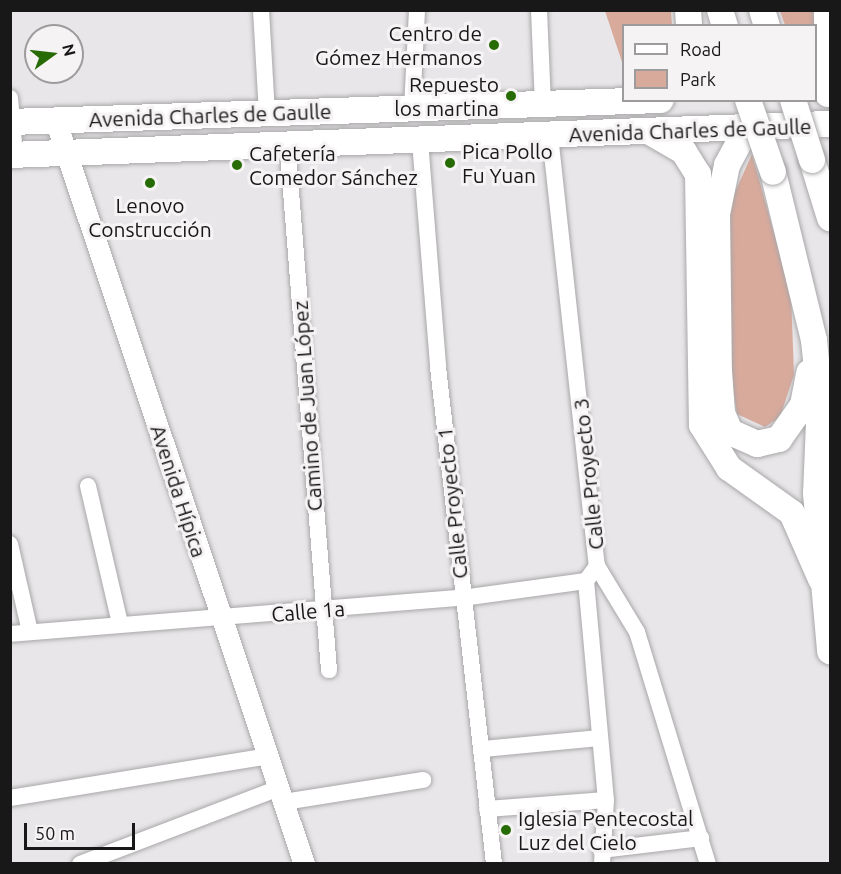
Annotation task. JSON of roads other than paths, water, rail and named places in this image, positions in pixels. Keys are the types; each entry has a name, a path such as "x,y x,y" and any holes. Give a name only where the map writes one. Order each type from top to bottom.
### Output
{"main road":[{"path":"825,94 827,10"},
{"path":"600,102 622,84"},
{"name":"Avenida Charles de Gaulle","path":"11,114 55,119 543,106 622,101"},
{"path":"749,102 773,172 814,340 820,399 816,493 821,579 831,651"},
{"path":"794,102 831,218"},
{"name":"Avenida Charles de Gaulle","path":"13,155 287,141 420,141 831,124"},
{"path":"747,128 727,165 717,214 719,371 722,412 730,432 758,444 779,439 791,426 803,405 814,340"},
{"path":"650,132 684,152 698,174 702,425 729,468 792,513 821,579"}],"street":[{"path":"261,10 267,113"},
{"path":"412,109 417,10"},
{"path":"539,10 543,106"},
{"path":"11,114 13,155"},
{"name":"Avenida Hípica","path":"55,119 304,864"},
{"name":"Calle Proyecto 3","path":"550,135 597,566 637,632 708,864"},
{"name":"Camino de Juan López","path":"287,141 328,670"},
{"name":"Calle Proyecto 1","path":"420,141 462,598 483,749 494,864"},
{"path":"88,486 120,624"},
{"path":"10,544 30,633"},
{"path":"597,566 586,581 606,800 602,857 701,838"},
{"name":"Calle 1a","path":"10,634 462,598 586,581"},
{"path":"483,749 599,738"},
{"path":"10,798 268,756"},
{"path":"80,864 99,860 281,795 423,780"},
{"path":"487,809 606,800"}],"place":[{"name":"Centro de Gómez Hermanos","path":"494,45"},
{"name":"Repuesto los martina","path":"511,96"},
{"name":"Pica Pollo Fu Yuan","path":"450,163"},
{"name":"Cafetería Comedor Sánchez","path":"237,165"},
{"name":"Lenovo Construcción","path":"150,183"},
{"name":"Iglesia Pentecostal Luz del Cielo","path":"506,830"}]}
